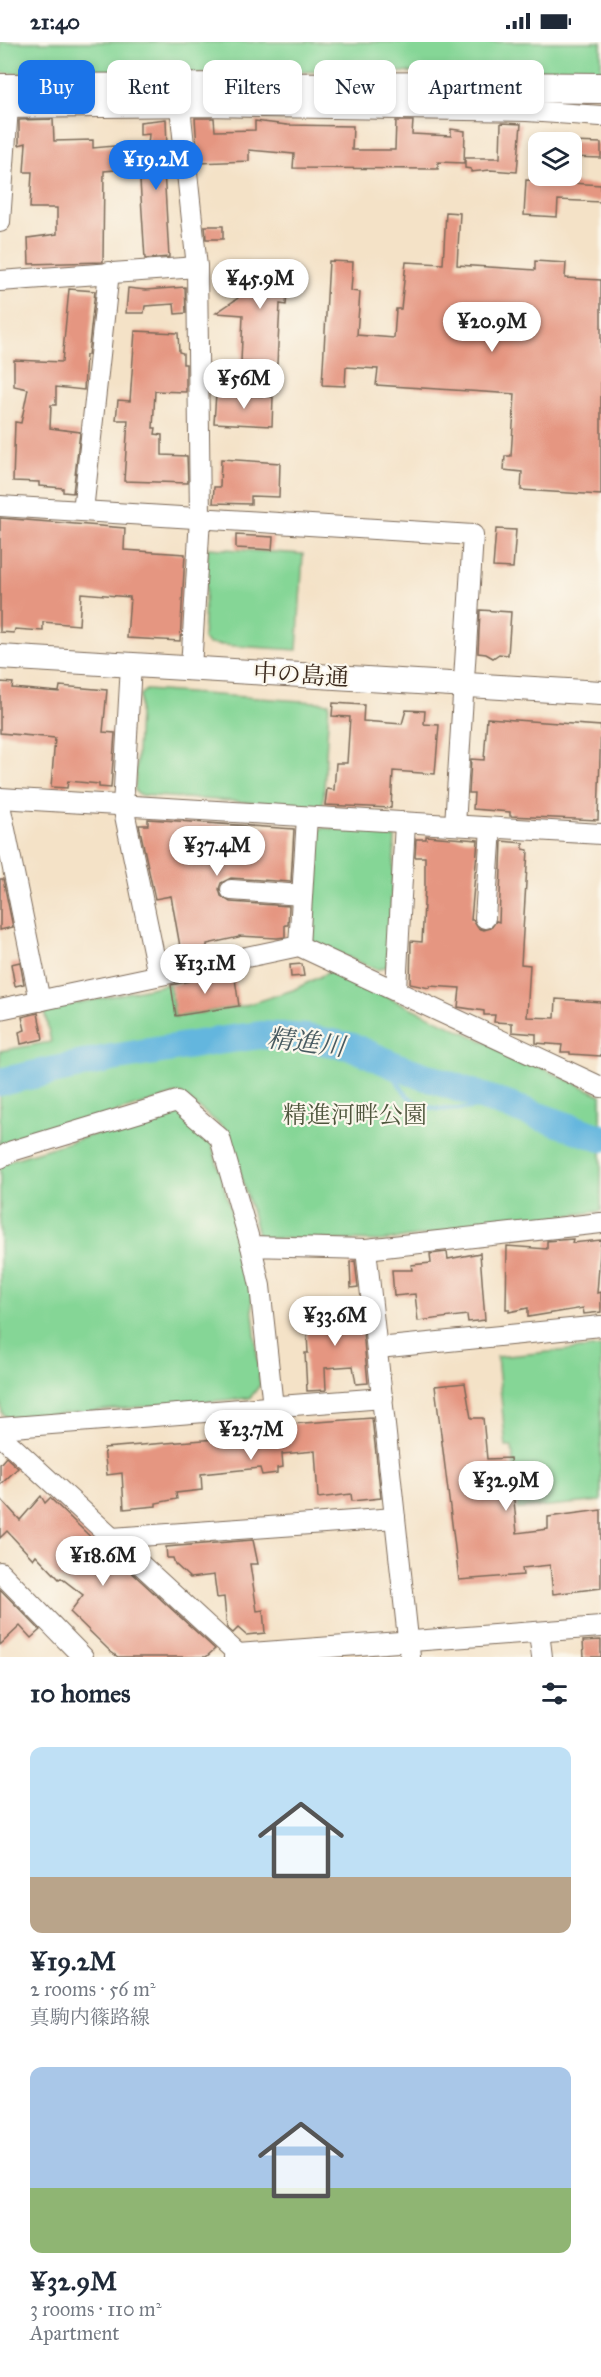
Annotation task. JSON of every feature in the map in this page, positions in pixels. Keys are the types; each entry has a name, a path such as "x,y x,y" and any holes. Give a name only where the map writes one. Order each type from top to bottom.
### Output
{"main road":[{"path":"3,101 477,87 601,88"}],"street":[{"path":"0,222 3,101 107,105"},
{"path":"191,107 527,111 601,116"},
{"path":"181,114 197,267 200,518 191,668"},
{"path":"0,280 197,267"},
{"path":"83,511 109,272"},
{"path":"0,506 473,535 455,825"},
{"name":"中の島通","path":"0,657 601,693"},
{"path":"131,665 123,806 158,975"},
{"path":"0,798 601,834"},
{"path":"0,805 40,1001"},
{"path":"299,946 307,817"},
{"path":"396,989 405,823"},
{"path":"485,918 491,828"},
{"path":"231,890 302,895"},
{"path":"0,1009 299,946 396,989 601,1087"},
{"path":"0,1158 12,1151 177,1101 220,1138 260,1286 273,1407"},
{"path":"251,1246 366,1249 601,1222"},
{"path":"366,1249 409,1650"},
{"path":"378,1348 601,1326"},
{"path":"0,1428 383,1398"},
{"path":"0,1436 236,1656 409,1650 539,1632 601,1627"},
{"path":"112,1538 395,1518"},
{"path":"0,1572 83,1657"},
{"path":"539,1632 542,1657"}],"green space":[{"path":"0,42 601,42 601,76 544,75 544,60 408,60 408,72 396,72 396,60 314,60 314,72 302,72 302,60 203,60 203,74 191,75 191,60 107,60 107,75 95,75 95,60 18,60 18,73 0,73"},
{"path":"208,548 303,554 297,650 208,644 203,639"},
{"path":"146,690 329,703 323,807 139,795 135,791 140,695"},
{"path":"322,828 389,832 395,838 387,966 377,970 313,942 310,936 316,832"},
{"name":"精進河畔公園","path":"331,971 601,1095 601,1211 381,1241 259,1238 229,1132 180,1093 0,1148 0,1051 51,1042 44,1010 169,984 175,1017 243,1006 293,990"},
{"path":"178,1109 211,1142 249,1273 260,1385 250,1398 8,1418 2,1413 0,1399 0,1166 14,1159"},
{"path":"601,1347 601,1501 518,1509 512,1447 506,1447 497,1357"}],"building":[{"path":"195,118 214,118 215,131 255,130 255,121 287,125 353,126 352,150 395,150 396,121 413,121 412,134 451,136 451,129 465,131 464,163 438,162 438,169 293,168 294,154 249,150 249,161 198,163"},
{"path":"53,119 54,141 93,140 93,148 114,146 115,170 104,171 103,262 29,264 28,238 57,234 57,208 30,208 32,172 24,172 26,143 19,145 19,120"},
{"path":"166,119 167,148 172,148 172,170 164,170 169,257 145,259 140,181 151,180 150,145 148,145 149,134 140,135 140,122"},
{"path":"501,123 521,124 517,172 490,170 471,172 471,169 465,168 465,158 500,158"},
{"path":"582,142 601,143 601,158 582,157"},
{"path":"526,180 528,180 528,186 601,185 601,202 558,200 557,217 524,215"},
{"path":"446,212 460,213 457,265 535,270 535,261 566,263 565,278 601,280 601,495 521,490 522,472 504,470 505,456 511,456 515,394 376,385 378,369 346,367 345,386 322,385 329,261 353,262 351,291 360,292 357,335 394,338 396,309 401,309 406,262 443,264"},
{"path":"205,226 223,226 223,239 206,239"},
{"path":"240,263 289,265 286,305 280,304 277,364 241,362 243,315 216,313 238,298"},
{"path":"185,287 186,313 175,314 174,304 145,306 144,313 126,313 128,288 146,290"},
{"path":"69,289 95,291 88,355 86,355 84,390 56,387 56,405 51,405 50,428 80,432 73,493 63,492 63,488 39,486 39,482 13,481 15,422 21,423 28,389 14,386 14,360 62,362"},
{"path":"135,331 178,333 179,352 183,353 183,364 186,364 186,392 155,391 153,428 156,428 155,434 162,435 162,455 187,456 188,483 124,481 128,420 116,420 118,400 130,401"},
{"path":"216,393 273,397 272,426 214,423"},
{"path":"221,459 280,463 279,497 251,496 251,504 213,503 214,487 220,487"},
{"path":"0,518 125,528 124,550 185,554 180,641 127,638 130,597 81,593 79,625 43,622 43,631 15,629 14,633 0,632"},
{"path":"496,529 516,530 513,568 493,567"},
{"path":"236,535 273,537 272,550 236,548"},
{"path":"480,610 511,612 508,655 499,654 493,658 478,653"},
{"path":"0,682 13,683 12,688 59,692 60,686 107,690 103,732 115,733 111,788 99,787 99,784 68,781 67,788 51,787 55,738 0,733"},
{"path":"333,703 364,705 363,721 402,724 406,710 425,711 424,724 439,725 435,774 393,771 391,808 325,805 327,789 334,790 336,763 347,763 350,717 332,716"},
{"path":"487,718 601,726 598,820 510,816 510,812 473,809 474,793 469,793 471,759 484,760"},
{"path":"148,819 294,829 291,882 231,878 221,883 219,889 221,896 230,902 289,906 285,937 239,936 207,944 207,947 181,952 171,896 155,899 139,825 148,825"},
{"path":"426,836 478,840 471,920 478,928 484,930 491,928 496,921 499,922 502,841 523,843 523,849 528,850 521,964 530,965 527,1017 555,1018 556,999 601,1002 601,1056 561,1052 562,1045 536,1043 536,1034 512,1032 512,1023 494,1022 495,1015 484,1015 484,1011 458,1007 460,988 430,986 429,988 410,984 411,941 422,942 425,885 425,857 415,857 416,839 426,839"},
{"path":"0,879 3,879 13,927 0,930"},
{"path":"20,962 24,984 15,986 11,964"},
{"path":"302,964 304,976 291,977 290,965"},
{"path":"234,972 239,1006 176,1016 171,985"},
{"path":"38,1013 43,1039 21,1044 19,1032 25,1030 22,1017"},
{"path":"573,1239 572,1243 601,1240 597,1293 601,1292 601,1312 584,1314 583,1308 528,1317 528,1308 509,1312 509,1309 506,1309 507,1246 547,1249 547,1241"},
{"path":"447,1252 448,1259 480,1253 485,1320 468,1322 467,1315 418,1321 415,1294 394,1296 392,1270 412,1270 411,1265 431,1263 430,1254"},
{"path":"355,1261 358,1287 351,1288 350,1262"},
{"path":"361,1311 368,1383 356,1384 353,1366 325,1368 326,1390 307,1391 306,1315"},
{"path":"465,1383 471,1418 483,1418 487,1459 510,1458 517,1533 548,1529 548,1517 601,1510 601,1588 553,1594 550,1565 522,1568 523,1575 459,1580 435,1386"},
{"path":"372,1418 381,1498 352,1501 351,1494 318,1498 315,1451 282,1454 283,1467 277,1468 277,1473 262,1475 260,1468 201,1474 202,1490 176,1493 177,1499 156,1503 156,1506 124,1509 122,1473 107,1475 104,1448 279,1434 277,1425"},
{"path":"6,1457 18,1468 0,1485 0,1464"},
{"path":"41,1496 45,1503 50,1498 103,1549 104,1547 215,1649 206,1657 118,1657 111,1652 70,1612 83,1595 61,1578 59,1579 36,1555 33,1559 7,1531 0,1538 0,1498 20,1520"},
{"path":"253,1540 258,1564 250,1564 257,1611 263,1610 265,1633 246,1635 238,1628 233,1633 227,1628 224,1597 217,1598 214,1575 190,1578 175,1564 173,1558 167,1558 166,1547"},
{"path":"0,1589 40,1630 31,1638 20,1626 0,1645"},
{"path":"601,1640 601,1657 584,1657 583,1641"}],"waterway":[{"name":"精進川","path":"0,1082 112,1058 217,1041 261,1035 307,1038 353,1047 398,1067 601,1138"},
{"path":"384,1061 407,1095 420,1105 455,1109 502,1104"}]}
